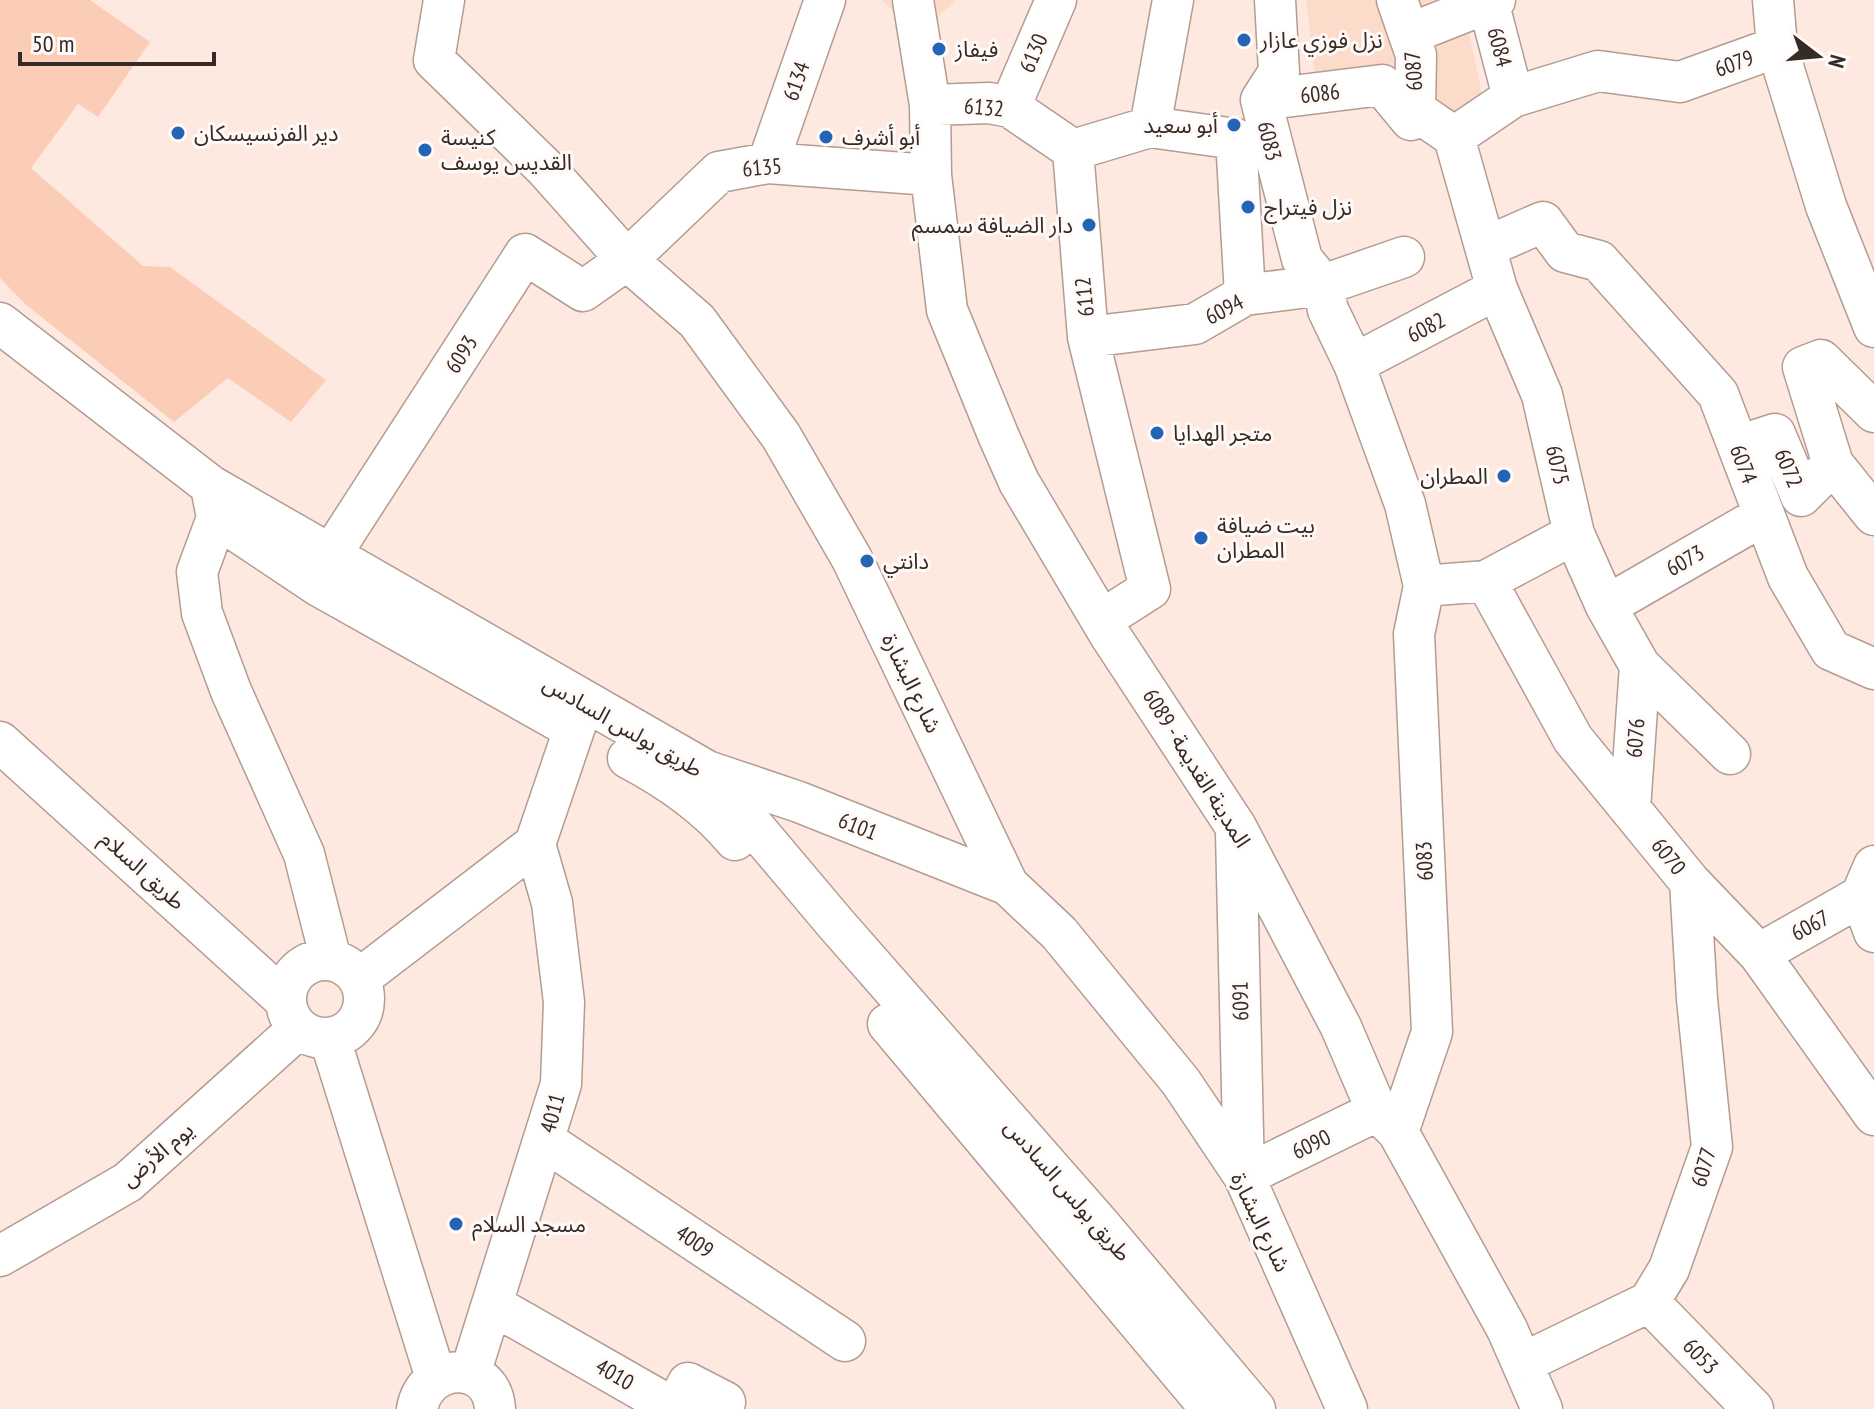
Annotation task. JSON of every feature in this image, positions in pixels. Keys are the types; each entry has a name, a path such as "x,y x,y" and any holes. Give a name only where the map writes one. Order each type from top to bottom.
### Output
{"street":[{"name":"شارع البشارة","path":"444,0 434,60 545,168 627,260 697,321 781,436 852,559 1008,885 1059,933 1181,1082 1244,1176 1347,1409"},
{"name":"6134","path":"768,163 825,0"},
{"name":"6130","path":"1010,107 1056,0"},
{"path":"1150,127 1174,0"},
{"name":"6086","path":"1261,100 1279,72 1275,0"},
{"path":"1773,0 1777,47"},
{"name":"6087","path":"1415,110 1416,55 1403,17 1492,2"},
{"name":"6084","path":"1492,2 1513,97"},
{"name":"المدينة القديمة - 6089","path":"905,3 930,105 931,175 947,310 1019,482 1236,827 1387,1122 1523,1363 1542,1409"},
{"name":"6079","path":"1454,137 1513,97 1598,71 1680,82 1777,47 1826,206 1861,287 1874,327"},
{"name":"6086","path":"1261,100 1382,85 1411,120 1415,110 1454,137"},
{"name":"6083","path":"1261,100 1302,259 1323,285 1328,310 1354,364 1405,504 1424,586 1414,634 1432,1032 1387,1122"},
{"name":"6132","path":"930,105 989,103 1010,107 1073,150"},
{"path":"1073,150 1150,127 1236,139 1245,295"},
{"name":"6075","path":"1454,137 1497,289 1542,395 1574,534 1606,606 1640,666 1730,754"},
{"name":"6112","path":"1073,150 1088,337 1150,589 1103,619"},
{"name":"6135","path":"627,260 719,172 768,163 931,175"},
{"name":"6074","path":"1486,247 1543,222 1565,252 1599,261 1718,394 1788,577 1831,650 1874,669"},
{"name":"6093","path":"330,556 525,254 583,291 627,260"},
{"name":"6094","path":"1088,337 1195,324 1245,295 1323,285 1404,257"},
{"name":"6082","path":"1354,364 1497,289"},
{"name":"طريق بولس السادس","path":"4,342 319,586 580,717 707,771 836,924 1101,1226 1255,1409"},
{"name":"6072","path":"1874,412 1821,360 1803,367 1833,464 1874,515"},
{"name":"6072","path":"1738,446 1775,434 1801,496 1833,464"},
{"path":"214,502 197,572 202,613 231,691 304,854 345,969 364,994 359,1021 343,1035 304,1023"},
{"name":"طريق بولس السادس","path":"214,502 330,556 580,717 717,819 1211,1409"},
{"name":"6073","path":"1606,606 1764,515"},
{"path":"1424,586 1486,581 1574,534"},
{"name":"6070","path":"1486,581 1573,739 1690,882 1759,954 1874,1115"},
{"name":"6076","path":"1630,809 1640,666"},
{"path":"495,1409 490,1390 441,1387 304,1023 287,987 304,965 345,969 535,844 580,717"},
{"name":"طريق السلام","path":"0,742 304,1023"},
{"name":"6101","path":"707,771 799,802 1008,885"},
{"name":"6091","path":"1236,827 1244,1176"},
{"name":"4011","path":"441,1387 493,1305 561,1084 564,1002 552,903 535,844"},
{"name":"6077","path":"1649,1302 1669,1269 1712,1147 1697,999 1690,882"},
{"name":"6067","path":"1759,954 1870,898"},
{"name":"يوم الأرض","path":"0,1256 128,1182 304,1023"},
{"name":"6090","path":"1244,1176 1387,1122"},
{"name":"4009","path":"545,1141 845,1341"},
{"path":"1523,1363 1649,1302"},
{"name":"6053","path":"1649,1302 1753,1409"},
{"name":"4010","path":"493,1305 675,1409 688,1383 725,1402"}],"shaded area":[{"path":"0,0 90,0 150,42 98,117 78,104 31,168 143,266 170,267 326,380 291,422 228,378 174,422 25,304 0,278"},
{"path":"882,0 956,0 917,36"},
{"path":"1306,0 1462,0 1483,99 1414,129 1316,82"}],"place":[{"name":"نزل فوزي عازار","path":"1244,40"},
{"name":"فيفاز","path":"939,49"},
{"name":"أبو سعيد","path":"1234,125"},
{"name":"دير الفرنسيسكان","path":"178,133"},
{"name":"أبو أشرف","path":"826,137"},
{"name":"كنيسة القديس يوسف","path":"425,150"},
{"name":"نزل فيتراج","path":"1248,207"},
{"name":"دار الضيافة سمسم","path":"1089,225"},
{"name":"متجر الهدايا","path":"1157,433"},
{"name":"المطران","path":"1504,476"},
{"name":"بيت ضيافة المطران","path":"1201,538"},
{"name":"دانتي","path":"867,561"},
{"name":"مسجد السلام","path":"456,1224"}]}
